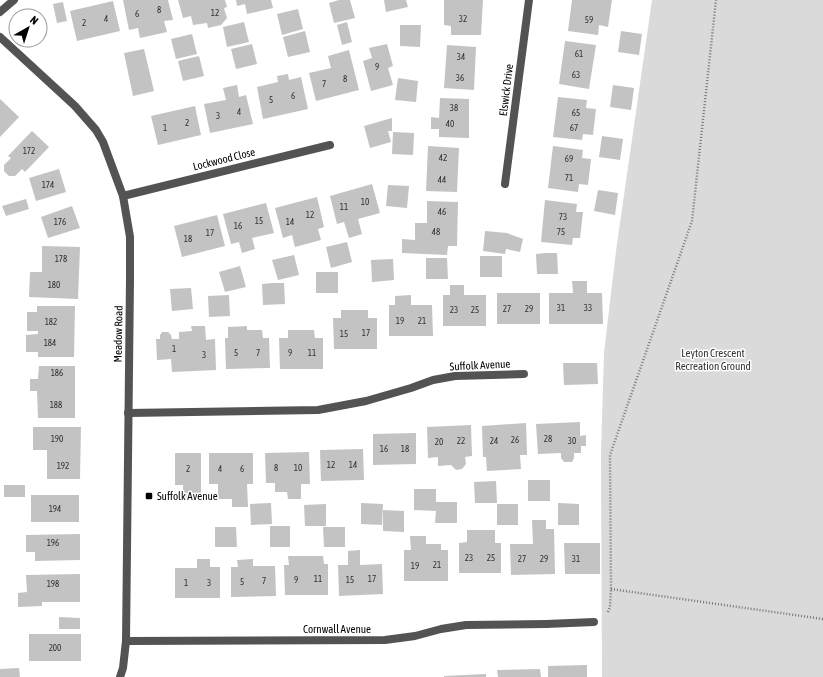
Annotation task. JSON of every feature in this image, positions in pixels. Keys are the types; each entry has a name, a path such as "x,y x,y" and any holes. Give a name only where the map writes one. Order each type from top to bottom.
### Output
{"street":[{"path":"0,12 14,0"},
{"name":"Elswick Drive","path":"505,184 529,0"},
{"name":"Meadow Road","path":"0,37 74,106 96,130 107,152 123,196 130,237 126,641 120,677"},
{"name":"Lockwood Close","path":"123,196 330,145"},
{"name":"Suffolk Avenue","path":"128,413 318,410 366,401 433,380 456,376 524,374"},
{"name":"Cornwall Avenue","path":"126,641 385,640 415,636 441,629 466,626 594,622"}],"path":[{"path":"594,622 601,621 606,616 610,607 610,455 692,221 716,0"},
{"path":"611,589 823,619"}],"green space":[{"name":"Leyton Crescent Recreation Ground","path":"652,0 823,0 823,677 602,677 601,454 604,353 616,251"}],"building":[{"path":"123,0 168,0 173,20 164,21 167,32 140,38 138,28 129,30"},
{"path":"178,0 225,0 227,7 224,8 227,18 221,25 208,28 207,23 193,25 191,16 183,18"},
{"path":"236,0 271,0 273,8 247,14 245,4 237,6"},
{"path":"339,0 350,0 355,18 334,23 329,3"},
{"path":"384,0 406,0 408,7 386,12"},
{"path":"444,0 483,0 481,35 451,35 451,26 444,25"},
{"path":"572,0 612,0 608,27 599,25 598,35 568,31"},
{"path":"113,1 120,31 77,41 70,11"},
{"path":"63,2 67,21 57,23 53,4"},
{"path":"298,9 303,29 282,35 277,14"},
{"path":"244,22 249,42 227,47 223,27"},
{"path":"347,22 352,42 342,45 337,25"},
{"path":"400,25 421,25 420,47 400,46"},
{"path":"305,31 310,52 288,57 283,37"},
{"path":"621,31 642,34 639,55 618,52"},
{"path":"192,34 197,54 176,59 171,39"},
{"path":"565,41 596,45 589,89 559,84"},
{"path":"252,44 257,64 236,69 231,49"},
{"path":"387,44 393,66 388,68 393,85 371,91 363,61 372,58 369,48"},
{"path":"447,45 476,47 474,90 444,88"},
{"path":"144,49 154,91 133,96 124,53"},
{"path":"349,50 359,90 316,101 309,73 331,68 328,56"},
{"path":"199,56 204,76 183,81 178,61"},
{"path":"288,74 289,80 301,77 308,109 263,119 257,87 278,82 277,76"},
{"path":"398,78 418,81 416,102 395,100"},
{"path":"237,85 239,97 246,95 253,124 210,133 204,104 226,100 223,88"},
{"path":"613,85 634,88 631,110 610,107"},
{"path":"558,97 587,100 586,108 596,109 593,135 583,134 582,140 553,137"},
{"path":"440,98 469,99 469,138 439,137 439,129 431,129 431,117 439,118"},
{"path":"0,99 19,117 0,137"},
{"path":"195,106 201,135 158,145 151,116"},
{"path":"392,118 392,131 388,131 391,142 370,148 364,126"},
{"path":"32,131 49,147 25,172 22,169 15,176 9,176 4,171 4,165 11,158 8,156"},
{"path":"393,132 414,133 413,155 392,154"},
{"path":"602,136 623,139 620,160 599,157"},
{"path":"428,146 459,148 457,192 426,191"},
{"path":"553,146 583,150 582,158 591,159 588,185 579,184 578,192 548,188"},
{"path":"59,169 66,192 36,201 29,178"},
{"path":"372,184 380,213 358,219 362,234 349,238 344,222 337,224 330,196"},
{"path":"388,185 409,186 407,208 386,206"},
{"path":"598,190 618,193 615,215 594,211"},
{"path":"317,197 324,227 318,229 321,240 295,247 292,235 283,238 275,208"},
{"path":"26,199 29,209 6,216 2,206"},
{"path":"545,200 577,204 576,212 583,212 580,238 573,238 572,245 541,242"},
{"path":"427,201 458,202 457,246 448,246 447,255 402,253 402,239 415,240 415,223 427,223"},
{"path":"266,203 274,233 252,238 255,249 242,253 239,242 231,244 223,214"},
{"path":"72,206 80,228 48,238 41,217"},
{"path":"217,215 225,246 182,257 174,226"},
{"path":"485,231 507,233 523,239 520,252 506,249 505,254 483,251"},
{"path":"347,242 352,262 331,268 326,247"},
{"path":"42,246 80,247 78,299 29,297 30,272 42,272"},
{"path":"557,253 558,274 537,274 536,254"},
{"path":"294,255 299,275 278,280 272,260"},
{"path":"480,256 502,256 502,277 480,277"},
{"path":"426,258 447,258 448,279 426,279"},
{"path":"393,259 394,280 372,282 371,260"},
{"path":"240,266 246,287 225,292 219,272"},
{"path":"316,272 338,272 338,293 316,293"},
{"path":"572,281 587,281 587,293 602,293 603,324 549,324 549,293 573,293"},
{"path":"284,283 285,304 263,305 262,284"},
{"path":"450,285 464,285 464,295 486,295 486,326 443,326 443,295 450,295"},
{"path":"191,288 193,309 172,311 170,289"},
{"path":"497,293 540,293 540,324 497,324"},
{"path":"229,295 230,316 209,317 208,296"},
{"path":"411,295 411,305 432,305 433,336 389,336 389,305 395,305 395,296"},
{"path":"37,306 75,306 74,357 38,357 38,352 26,352 26,335 38,334 38,331 27,331 27,312 37,312"},
{"path":"341,310 368,310 368,318 377,318 377,349 334,349 333,318 341,318"},
{"path":"191,326 205,326 206,340 215,339 216,370 172,372 171,359 157,360 156,339 160,339 162,332 168,332 172,339 179,339 179,332 192,331"},
{"path":"247,326 247,330 262,330 263,338 269,338 270,368 226,369 225,338 228,338 228,327"},
{"path":"288,330 314,330 315,338 323,338 323,369 280,369 279,338 288,338"},
{"path":"563,363 597,363 598,384 564,385"},
{"path":"39,366 75,366 75,418 38,418 37,391 30,391 30,379 38,379"},
{"path":"580,422 580,436 586,435 586,446 581,446 581,453 574,453 572,462 564,462 561,458 561,453 538,454 536,424"},
{"path":"526,423 527,455 520,455 521,469 487,471 486,457 483,457 482,426"},
{"path":"471,425 472,456 465,457 466,464 462,469 456,470 451,465 438,466 438,457 428,458 427,427"},
{"path":"33,427 81,427 80,479 47,479 47,450 33,450"},
{"path":"416,433 416,464 373,465 373,434"},
{"path":"363,449 364,480 321,481 320,450"},
{"path":"309,452 310,484 301,484 301,499 288,499 287,492 275,492 275,483 266,483 265,453"},
{"path":"175,453 201,453 201,500 183,499 183,485 175,485"},
{"path":"209,453 253,453 253,484 247,484 248,507 232,507 232,499 218,499 218,484 209,484"},
{"path":"528,480 550,480 550,501 528,501"},
{"path":"496,481 497,503 475,503 474,482"},
{"path":"4,485 25,485 25,497 4,497"},
{"path":"414,489 436,489 436,502 457,502 457,523 435,523 436,511 414,510"},
{"path":"31,495 79,495 79,522 31,522"},
{"path":"271,503 272,524 251,525 250,504"},
{"path":"361,503 383,504 382,525 361,524"},
{"path":"558,503 579,504 579,525 558,525"},
{"path":"326,504 326,526 305,526 304,505"},
{"path":"497,504 518,504 518,525 497,525"},
{"path":"383,510 404,511 404,532 383,531"},
{"path":"532,520 546,520 546,529 554,529 555,574 511,575 510,544 533,544"},
{"path":"270,526 290,526 290,547 270,547"},
{"path":"215,527 236,527 237,547 215,547"},
{"path":"323,527 345,527 345,547 324,547"},
{"path":"467,530 495,530 495,543 501,543 501,573 459,573 459,543 467,542"},
{"path":"80,534 80,560 35,561 35,552 26,552 26,535"},
{"path":"410,536 426,536 426,544 441,544 441,550 448,550 448,581 404,581 404,550 411,550"},
{"path":"564,543 600,543 600,574 565,574"},
{"path":"360,550 360,565 382,564 383,594 339,596 338,565 348,565 348,551"},
{"path":"288,556 323,556 324,564 328,564 328,595 285,595 284,565 289,565"},
{"path":"197,559 210,559 210,567 220,567 220,598 175,598 175,568 197,568"},
{"path":"253,559 253,566 275,566 276,596 231,597 231,567 238,567 237,560"},
{"path":"80,574 80,602 42,602 42,606 18,607 18,593 27,592 26,575"},
{"path":"59,617 80,618 80,629 59,629"},
{"path":"29,634 81,634 81,661 29,661"},
{"path":"587,665 587,677 548,677 548,666"},
{"path":"19,668 20,677 0,677 0,669"},
{"path":"540,669 541,677 498,677 497,670"},
{"path":"486,674 486,677 444,677 444,676"}],"place":[{"name":"Suffolk Avenue","path":"149,496"}]}
